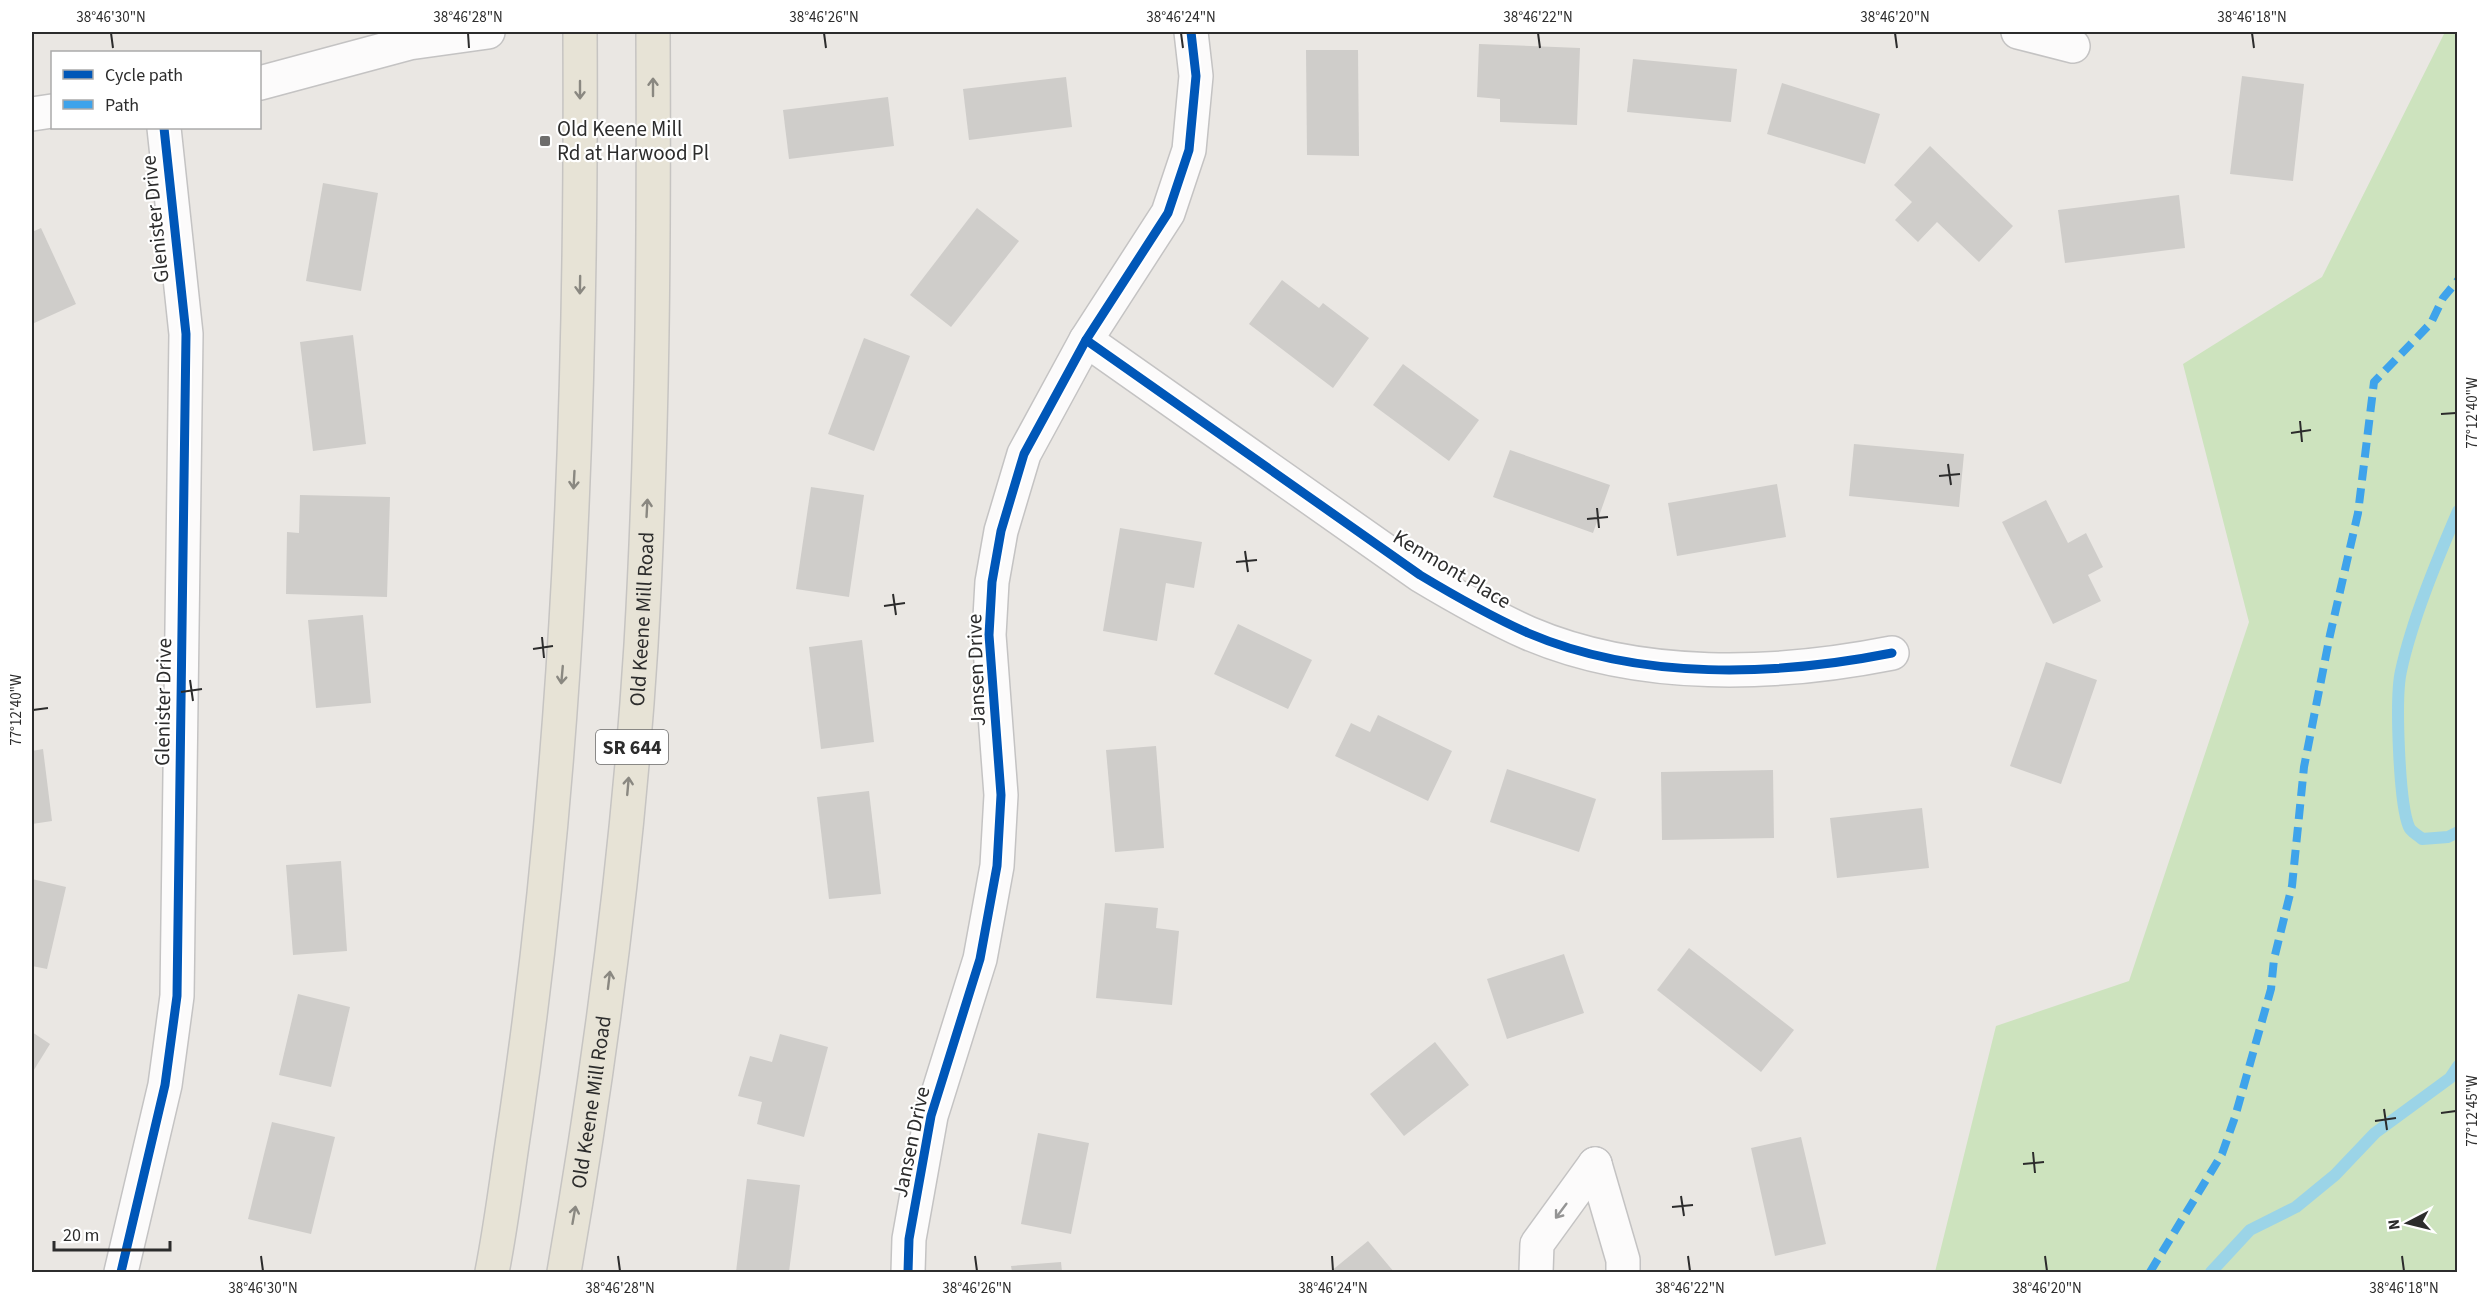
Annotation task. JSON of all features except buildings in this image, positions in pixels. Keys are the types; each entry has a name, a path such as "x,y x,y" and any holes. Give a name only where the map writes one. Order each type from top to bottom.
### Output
{"main road":[{"path":"492,1272 543,909 568,606 577,415 581,245 580,32"},
{"name":"Old Keene Mill Road","path":"564,1272 591,1113 615,932 641,646 655,279 653,32"}],"street":[{"path":"261,82 409,43 488,32"},
{"name":"Jansen Drive","path":"908,1272 909,1239 931,1116 980,959 997,866 1001,795 989,635 992,582 1001,531 1024,454 1086,340 1168,213 1190,150 1196,76 1191,32"},
{"path":"2018,32 2073,46"},
{"path":"32,114 51,111"},
{"name":"Glenister Drive","path":"121,1272 165,1085 177,996 186,334 164,129"},
{"name":"Kenmont Place","path":"1086,340 1420,574 1471,606 1530,634 1606,657 1651,665 1696,669 1841,663 1892,653"},
{"path":"1536,1272 1536,1244 1595,1164 1623,1260 1623,1272"}],"green space":[{"path":"2445,32 2458,32 2457,1272 1935,1272 1996,1026 2129,981 2249,622 2183,364 2322,277"}],"waterway":[{"path":"2458,511 2412,631 2401,671 2398,703 2400,774 2410,829 2422,839 2448,837 2458,832"},
{"path":"2211,1272 2250,1230 2296,1207 2335,1175 2375,1133 2450,1078 2458,1066"}],"marked path":[{"path":"2150,1272 2222,1154 2235,1117 2271,989 2274,959 2292,886 2304,767 2330,635 2358,513 2374,382 2431,323 2443,298 2458,280"}],"cycle path":[{"path":"908,1272 909,1239 931,1116 980,959 997,866 1001,795 989,635 992,582 1001,531 1024,454 1086,340 1168,213 1189,150 1196,76 1191,32"},
{"path":"121,1272 165,1085 177,996 186,334 164,129"},
{"path":"1086,340 1420,575 1473,606 1528,633 1571,649 1616,660 1708,670 1802,666 1892,653"}],"place":[{"name":"Old Keene Mill Rd at Harwood Pl","path":"545,141"}]}
